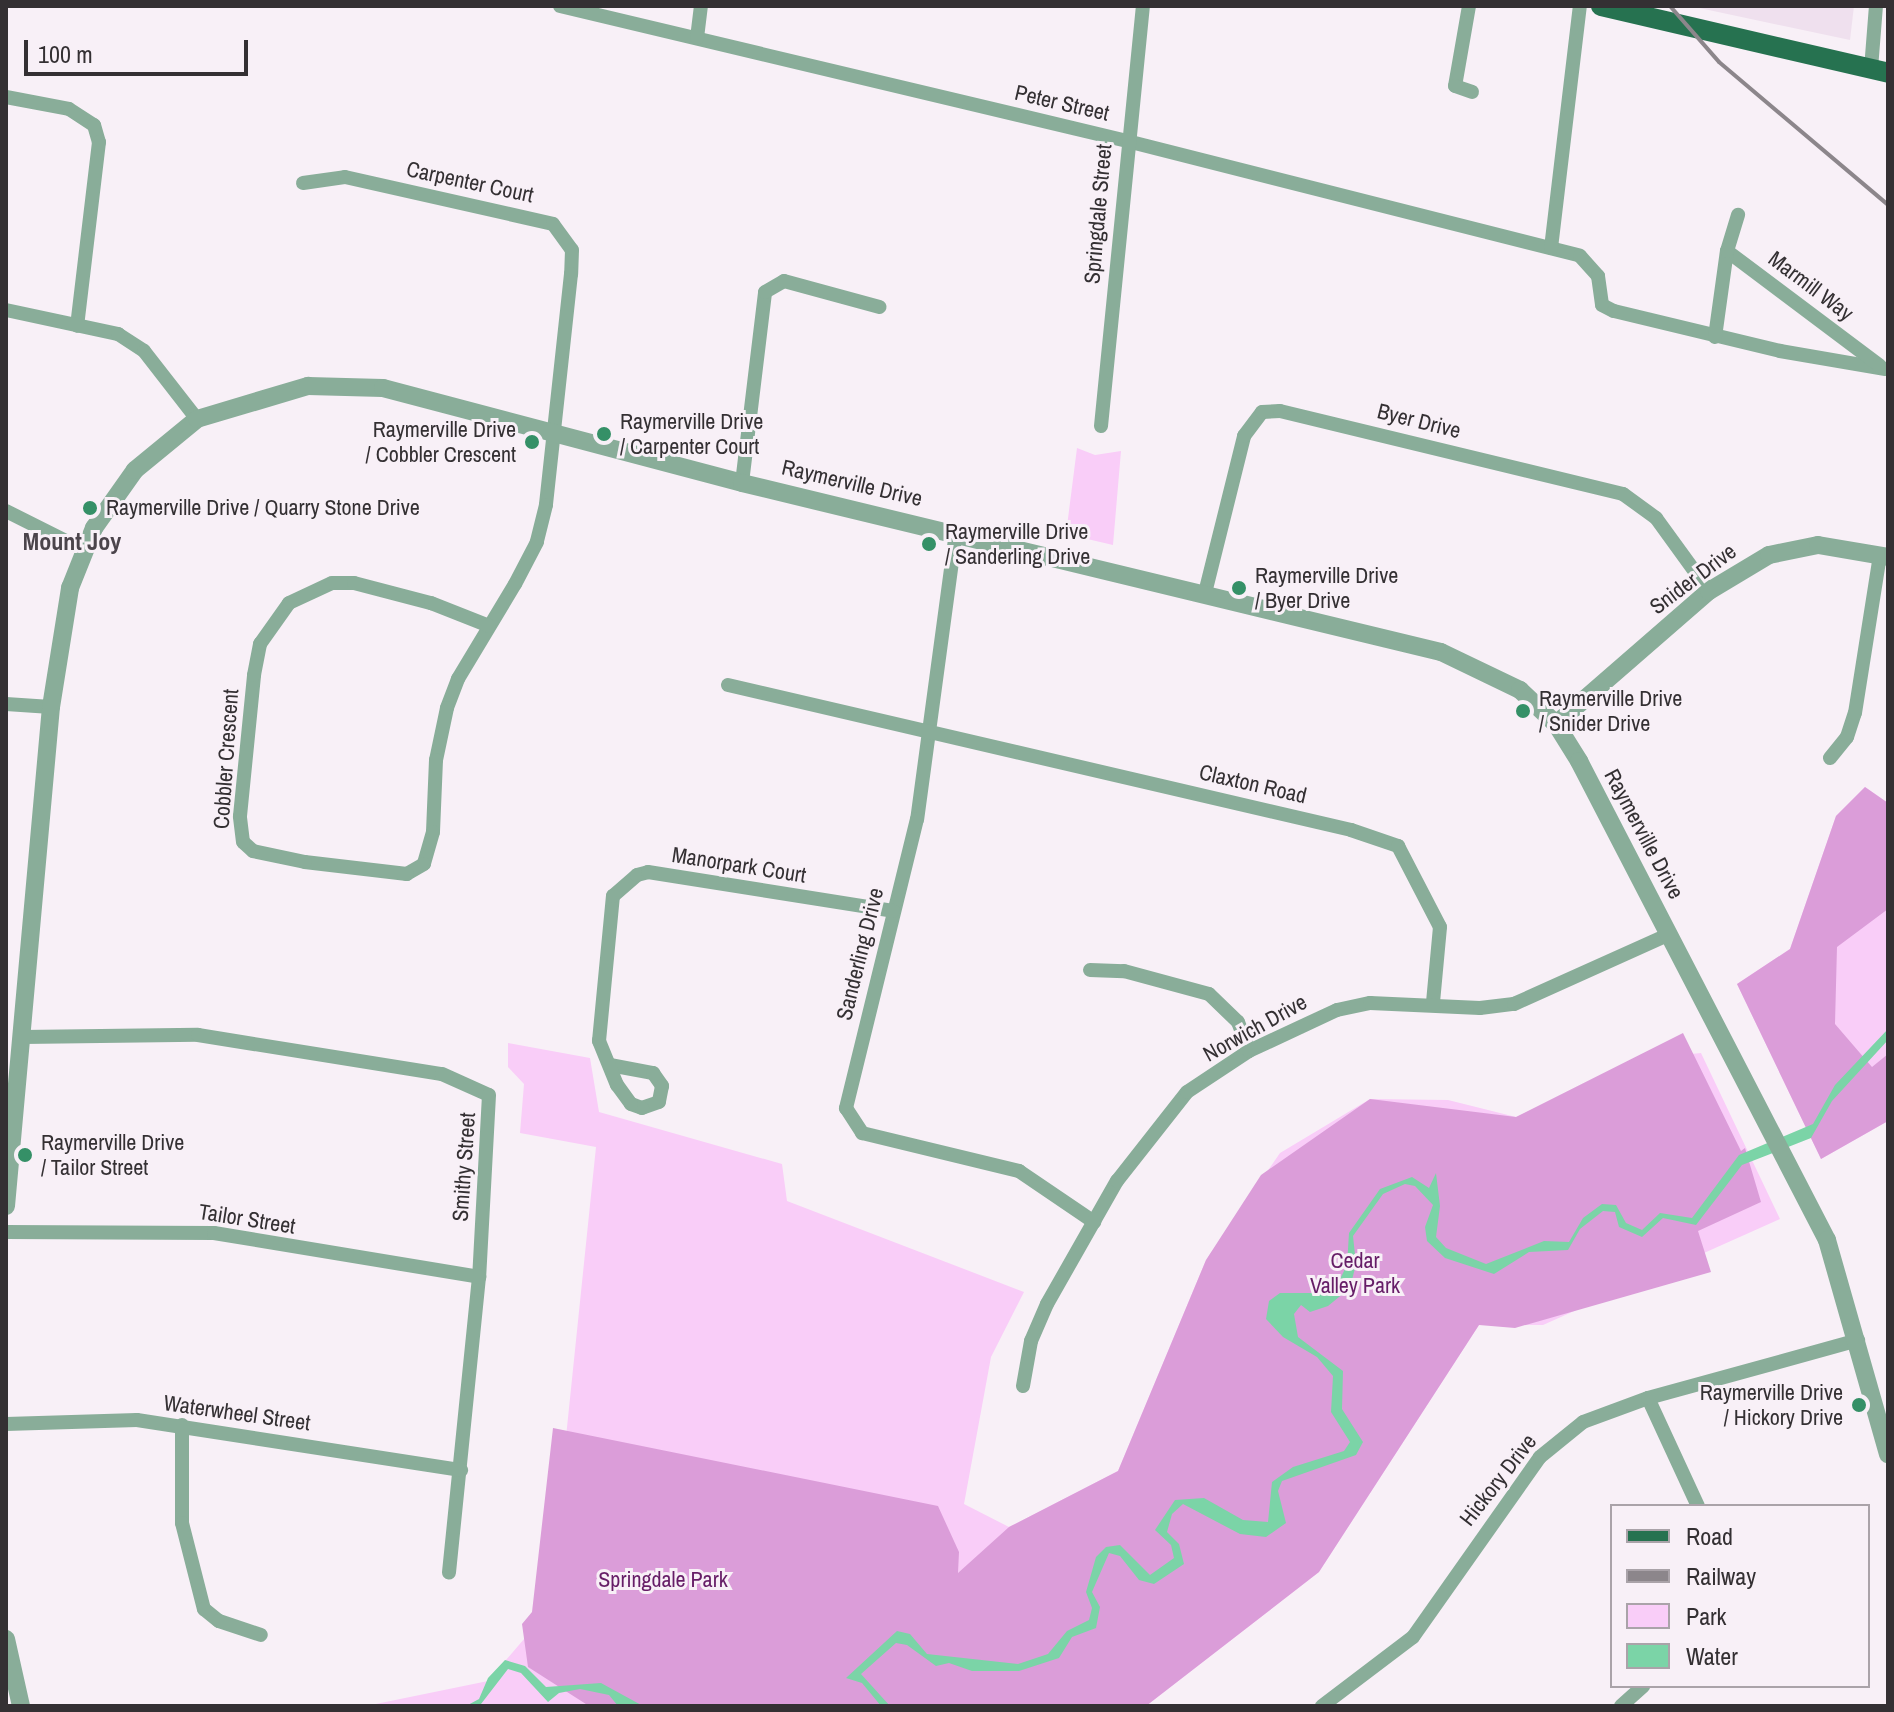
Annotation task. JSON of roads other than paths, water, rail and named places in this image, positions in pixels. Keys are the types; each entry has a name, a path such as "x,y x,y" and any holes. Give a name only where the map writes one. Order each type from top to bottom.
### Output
{"main road":[{"path":"1601,6 1879,71"}],"street":[{"name":"Peter Street","path":"560,6 1127,141 1551,248"},
{"path":"697,38 701,6"},
{"name":"Springdale Street","path":"1101,426 1127,141 1143,6"},
{"path":"1469,6 1455,86 1472,92"},
{"path":"1551,248 1580,6"},
{"path":"1876,6 1879,71"},
{"path":"6,97 69,109 94,125 99,142 77,326"},
{"name":"Carpenter Court","path":"303,183 345,177 537,219 563,233 572,250 572,262 553,435"},
{"path":"1715,337 1727,251 1738,215"},
{"name":"Marmill Way","path":"1551,248 1580,256 1592,267 1602,305 1715,337 1886,370"},
{"name":"Marmill Way","path":"1727,251 1886,370"},
{"path":"742,483 765,292 784,281 880,307"},
{"path":"6,310 118,334 144,351 197,419"},
{"name":"Raymerville Drive","path":"6,1206 51,707 62,621 84,550 135,470 197,419 308,386 371,387 742,483 1205,593 1468,662 1520,690 1556,724 1670,934 1827,1240 1888,1454"},
{"name":"Byer Drive","path":"1205,593 1244,436 1262,412 1280,411 1623,494 1656,518 1709,591"},
{"name":"Cobbler Crescent","path":"489,626 431,603 354,583 332,583 289,603 260,644 240,816 243,842 253,851 305,862 407,874 424,864 433,832 440,730 458,679 489,626 537,542 553,435"},
{"path":"6,511 84,550"},
{"name":"Sanderling Drive","path":"956,532 933,730 893,911 848,1087 851,1120 862,1133 1019,1171 1094,1222"},
{"name":"Snider Drive","path":"1556,724 1709,591 1793,546 1844,546 1884,556"},
{"path":"1830,758 1847,737 1855,713 1884,556"},
{"name":"Claxton Road","path":"728,685 933,730 1351,830 1398,846 1440,927 1433,1002"},
{"path":"6,704 51,707"},
{"name":"Manorpark Court","path":"610,1065 599,1041 610,914 621,884 637,875 893,911"},
{"name":"Norwich Drive","path":"1023,1386 1031,1341 1094,1222 1170,1109 1249,1051 1337,1010 1370,1003 1433,1002 1480,1008 1514,1004 1670,934"},
{"path":"1090,970 1124,971 1209,994 1238,1022 1249,1051"},
{"name":"Smithy Street","path":"23,1037 198,1035 442,1074 478,1087 489,1095 492,1111 479,1277 449,1572"},
{"name":"Tailor Street","path":"6,1232 214,1233 479,1277"},
{"name":"Hickory Drive","path":"1322,1706 1413,1637 1494,1517 1558,1440 1583,1422 1648,1398 1858,1340"},
{"path":"1648,1398 1697,1504"},
{"name":"Waterwheel Street","path":"6,1424 137,1420 461,1470"},
{"path":"182,1425 182,1523 204,1609 219,1621 261,1635"},
{"path":"6,1639 21,1706"},
{"path":"1621,1706 1641,1688"}],"water":[{"path":"1888,1029 1888,1040 1832,1101 1811,1138 1742,1165 1696,1225 1663,1218 1642,1237 1619,1227 1615,1212 1603,1211 1580,1229 1568,1250 1529,1252 1494,1274 1445,1258 1427,1241 1425,1227 1433,1205 1415,1186 1405,1184 1383,1194 1353,1236 1356,1264 1350,1288 1328,1306 1310,1312 1301,1305 1294,1314 1298,1337 1343,1371 1342,1409 1363,1442 1356,1455 1282,1481 1278,1491 1286,1523 1266,1537 1240,1534 1183,1504 1172,1514 1167,1532 1179,1544 1184,1564 1154,1584 1139,1580 1120,1556 1109,1553 1092,1592 1100,1607 1096,1628 1072,1637 1059,1658 1019,1671 972,1671 949,1663 936,1666 907,1645 896,1643 861,1674 890,1706 881,1706 862,1683 846,1678 897,1631 910,1634 927,1654 1018,1664 1048,1654 1067,1631 1089,1620 1092,1608 1086,1592 1096,1557 1106,1547 1120,1545 1150,1575 1174,1558 1171,1545 1155,1530 1175,1500 1204,1498 1243,1520 1268,1522 1272,1482 1293,1467 1344,1451 1350,1442 1331,1412 1333,1376 1317,1357 1283,1337 1266,1319 1269,1301 1280,1293 1318,1293 1336,1287 1347,1265 1349,1233 1380,1189 1412,1177 1429,1188 1436,1173 1440,1206 1436,1237 1446,1248 1486,1264 1544,1241 1569,1242 1583,1218 1602,1204 1616,1205 1626,1223 1642,1230 1660,1213 1692,1218 1739,1155 1813,1124 1835,1085"},
{"path":"505,1660 525,1666 546,1687 601,1683 643,1706 618,1706 609,1695 580,1689 559,1693 548,1702 521,1673 508,1669 481,1704 466,1706 479,1699 488,1678"}],"railway":[{"path":"1670,6 1719,62 1888,205"}],"place":[{"name":"Raymerville Drive / Carpenter Court","path":"604,434"},
{"name":"Raymerville Drive / Cobbler Crescent","path":"532,442"},
{"name":"Raymerville Drive / Quarry Stone Drive","path":"90,508"},
{"name":"Raymerville Drive / Sanderling Drive","path":"929,544"},
{"name":"Raymerville Drive / Byer Drive","path":"1239,588"},
{"name":"Raymerville Drive / Snider Drive","path":"1523,711"},
{"name":"Raymerville Drive / Tailor Street","path":"25,1155"},
{"name":"Raymerville Drive / Hickory Drive","path":"1859,1405"}],"district":[{"name":"Mount Joy","path":"72,542"}],"park label":[{"name":"Cedar Valley Park","path":"1355,1272"},
{"name":"Springdale Park","path":"663,1580"}]}
